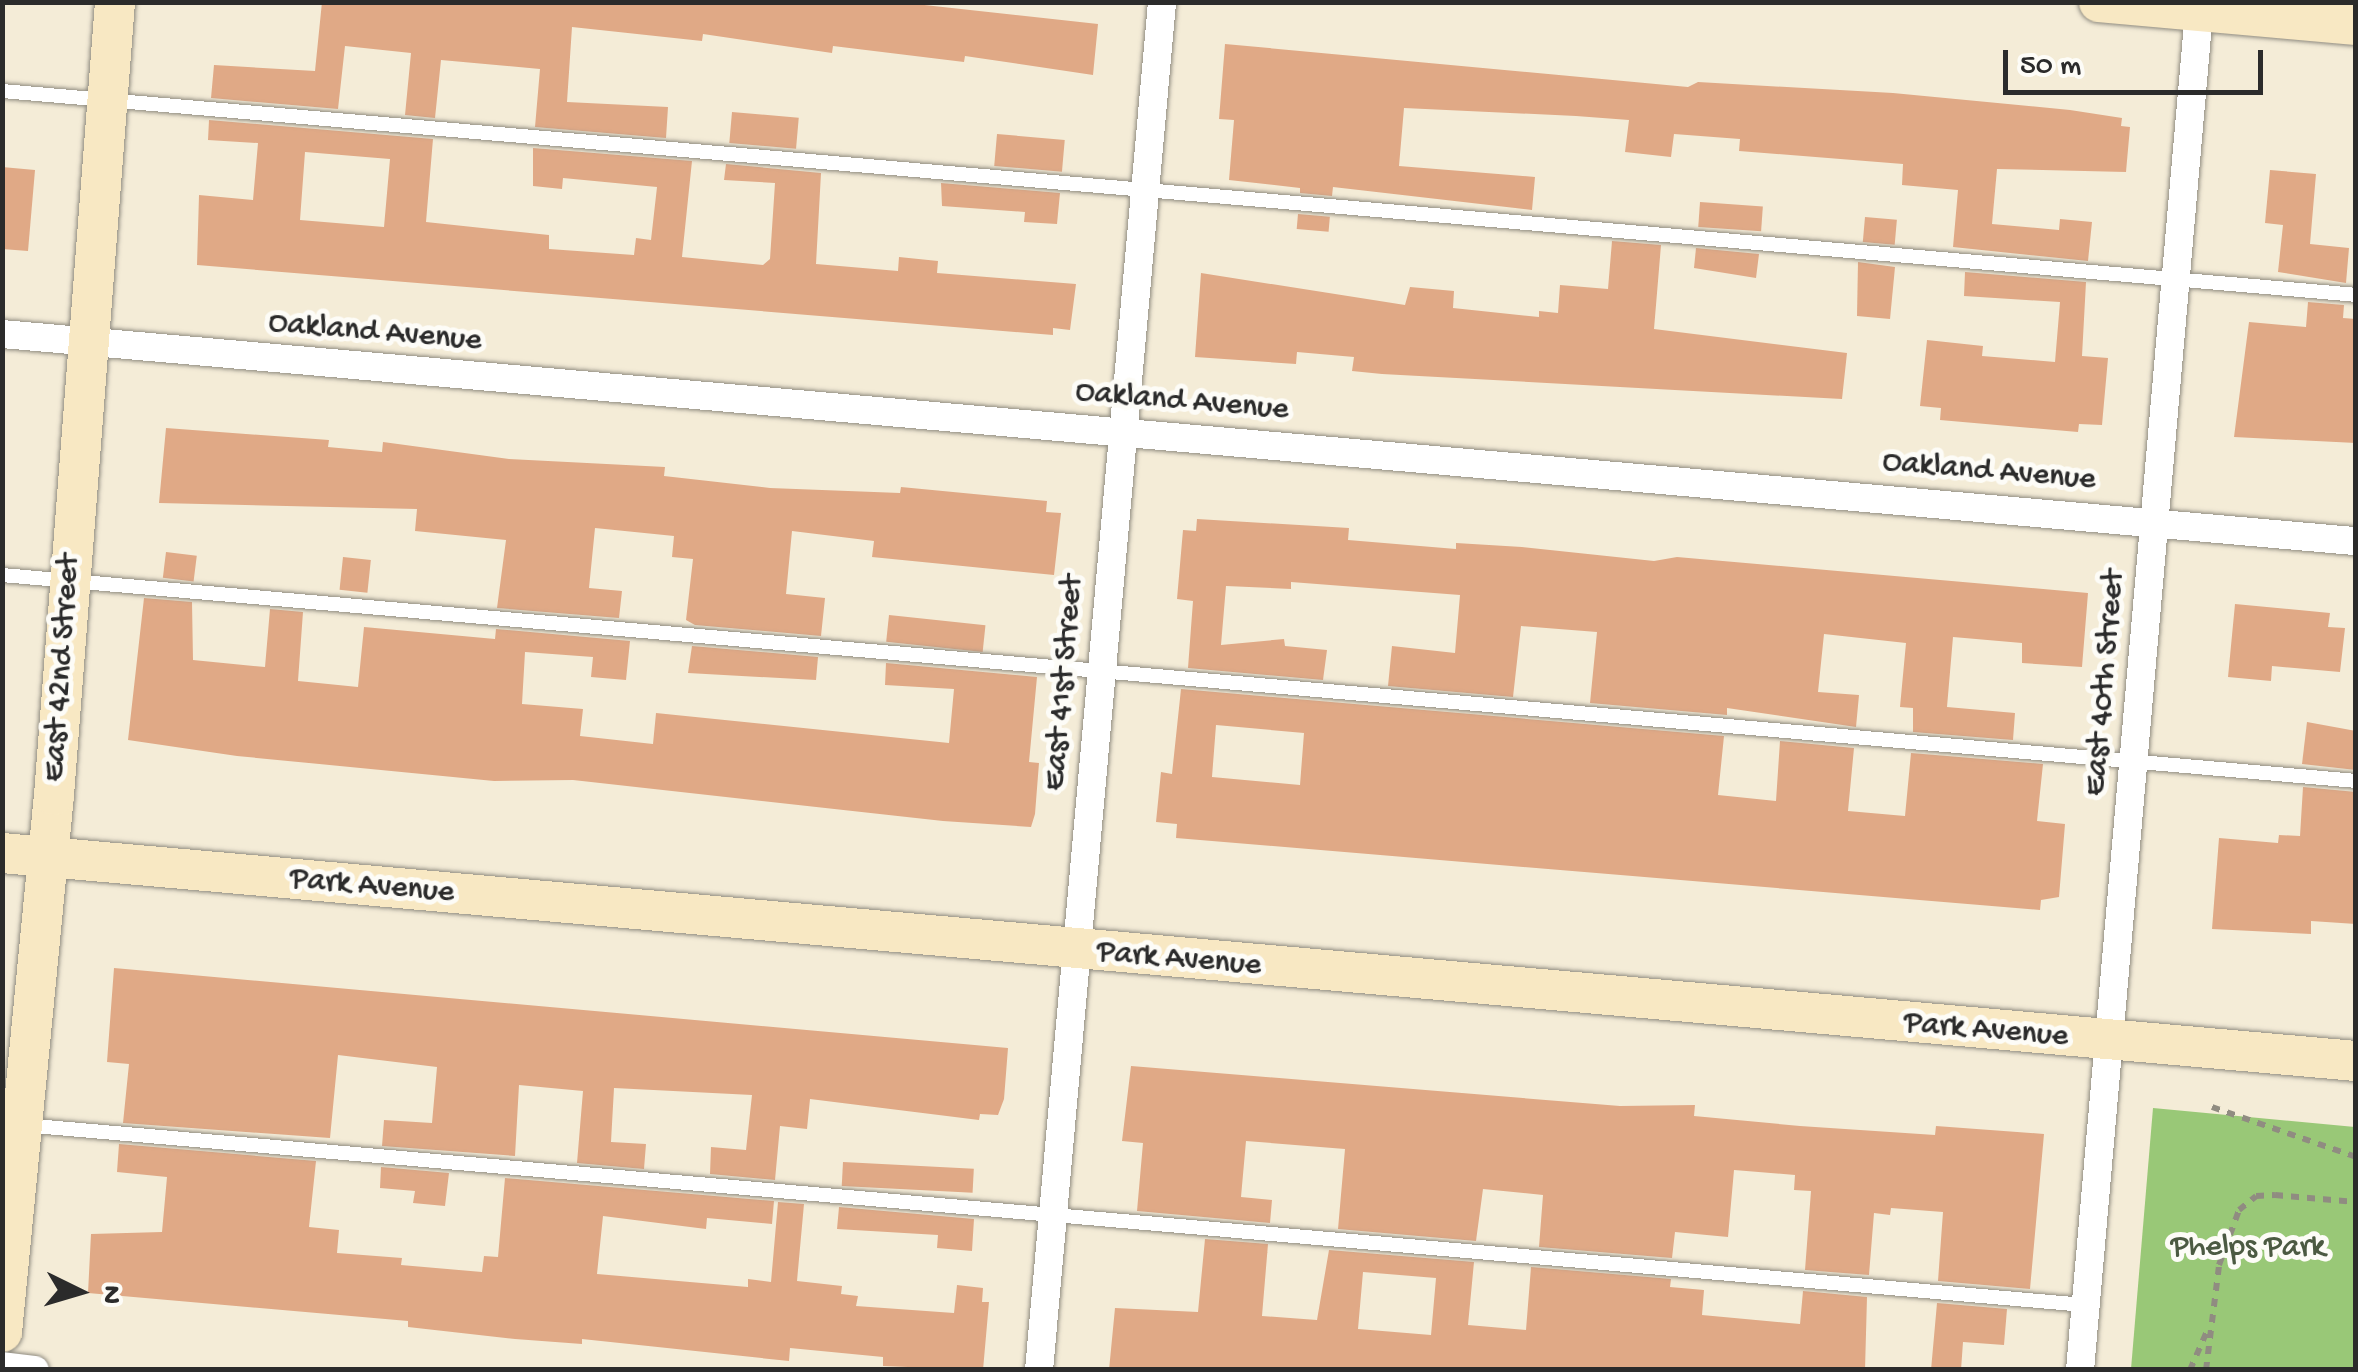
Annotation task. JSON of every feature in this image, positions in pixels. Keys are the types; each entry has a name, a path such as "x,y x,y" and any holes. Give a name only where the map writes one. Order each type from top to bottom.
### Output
{"street":[{"name":"East 42nd Street","path":"2,1332 12,1125 48,858 115,2"},
{"name":"East 41st Street","path":"1039,1370 1162,2"},
{"path":"2099,2 2199,7 2356,25"},
{"name":"East 40th Street","path":"2080,1370 2199,7"},
{"name":"Oakland Avenue","path":"2,334 2356,541"},
{"name":"Park Avenue","path":"2,853 2106,1042 2356,1061"},
{"path":"2,1366 35,1370"}],"lane":[{"path":"2,90 1146,185 2356,295"},
{"path":"2,575 2356,780"},
{"path":"12,1125 2086,1305"}],"path":[{"path":"2212,1107 2356,1157"},
{"path":"2206,1370 2219,1265 2239,1210 2256,1196 2356,1202"},
{"path":"2190,1370 2210,1326"}],"green space":[{"name":"Phelps Park","path":"2153,1108 2355,1127 2355,1369 2131,1369"}],"building":[{"path":"322,2 897,2 1098,24 1093,75 965,56 964,62 833,46 832,53 703,34 702,41 572,27 567,102 668,107 666,138 535,127 540,69 441,60 435,118 405,115 411,53 345,46 338,109 211,98 214,65 315,71"},
{"path":"1225,44 1688,87 1698,82 1893,93 2070,110 2122,118 2121,126 2130,127 2126,172 1997,169 1992,224 2059,230 2060,219 2092,222 2088,261 1953,247 1958,190 1902,185 1903,164 1739,151 1740,139 1674,134 1671,157 1625,152 1629,120 1404,108 1399,166 1535,177 1532,210 1333,187 1332,196 1300,193 1300,188 1229,180 1234,120 1219,119"},
{"path":"732,112 799,118 796,149 729,143"},
{"path":"209,120 433,139 426,222 549,235 549,249 634,255 636,238 651,240 657,187 563,178 562,189 533,186 533,148 692,161 682,257 763,265 770,259 775,183 724,180 726,164 821,173 816,264 898,271 899,257 938,261 937,273 1076,284 1070,330 1053,328 1053,335 197,265 199,195 253,200 258,143 208,140","holes":["305,152 390,159 384,227 300,220"]},
{"path":"997,134 1065,140 1062,172 994,166"},
{"path":"2,167 35,170 28,251 2,249"},
{"path":"2270,170 2316,174 2310,244 2349,248 2346,283 2278,272 2283,225 2265,223"},
{"path":"941,183 1060,193 1057,224 1024,222 1025,212 942,206"},
{"path":"1700,202 1763,206 1761,231 1698,227"},
{"path":"1298,214 1330,217 1329,232 1297,229"},
{"path":"1865,217 1897,220 1895,245 1863,242"},
{"path":"1612,241 1661,245 1654,329 1847,353 1842,399 1382,374 1352,371 1354,357 1297,352 1296,364 1195,357 1201,273 1405,305 1410,287 1454,291 1453,308 1539,317 1539,311 1558,313 1560,285 1608,289"},
{"path":"1696,248 1759,254 1756,278 1694,268"},
{"path":"1858,262 1895,267 1890,319 1857,316"},
{"path":"1965,272 2086,282 2082,356 2108,358 2102,425 2079,424 2078,432 1940,420 1941,408 1920,406 1927,340 1983,346 1982,356 2055,362 2060,302 1964,296"},
{"path":"2308,302 2344,305 2343,318 2356,319 2356,443 2234,437 2249,322 2306,327"},
{"path":"166,428 329,440 328,447 382,452 383,442 509,459 665,467 664,476 770,488 900,493 901,487 1047,501 1046,512 1061,513 1054,575 872,557 874,541 792,531 786,594 825,598 821,636 695,625 686,620 693,559 672,557 674,536 595,528 589,588 622,591 619,618 497,608 506,540 415,531 417,509 159,503"},
{"path":"1197,519 1349,528 1348,540 1456,549 1456,543 1654,561 1677,557 2088,593 2082,667 2022,663 2022,643 1953,637 1947,707 2015,713 2013,740 1913,732 1913,708 1900,707 1906,643 1824,634 1818,692 1859,695 1856,727 1727,708 1727,715 1590,703 1597,632 1521,626 1513,697 1388,686 1392,646 1455,653 1460,595 1291,582 1291,589 1226,586 1221,645 1284,639 1285,646 1327,650 1323,680 1188,668 1193,601 1177,599 1183,530 1196,531"},
{"path":"166,552 197,556 194,582 163,578"},
{"path":"343,557 371,560 367,593 340,590"},
{"path":"144,598 192,602 193,660 265,667 270,609 303,612 298,681 358,687 364,627 495,639 496,629 630,641 626,680 591,677 593,657 525,652 522,704 583,709 580,736 653,744 656,713 949,743 954,689 885,685 886,663 1037,677 1029,762 1039,763 1035,814 1031,827 943,821 573,780 494,781 237,756 128,740"},
{"path":"2235,604 2330,613 2328,627 2345,628 2340,672 2272,666 2271,681 2228,677"},
{"path":"889,615 985,625 983,652 886,642"},
{"path":"692,646 818,657 816,680 688,673"},
{"path":"1181,689 1724,736 1718,795 1776,801 1780,741 1854,748 1848,811 1905,816 1911,753 2043,764 2037,821 2065,824 2059,897 2041,900 2040,910 1176,838 1177,824 1156,822 1161,772 1172,774","holes":["1216,725 1304,733 1300,785 1212,777"]},
{"path":"2307,722 2356,731 2356,770 2302,764"},
{"path":"2303,787 2356,792 2356,924 2311,921 2311,934 2212,929 2219,838 2278,843 2279,835 2300,836"},
{"path":"114,968 1008,1048 1004,1099 998,1115 980,1114 979,1120 810,1099 807,1129 780,1126 775,1180 710,1174 711,1147 746,1150 752,1095 614,1088 611,1142 646,1144 644,1169 577,1163 583,1091 519,1085 515,1156 382,1146 384,1120 432,1123 437,1067 338,1055 330,1138 123,1123 129,1064 107,1062"},
{"path":"1131,1066 1620,1106 1695,1105 1694,1116 1800,1126 1935,1135 1936,1126 2044,1134 2030,1289 1938,1281 1943,1212 1891,1208 1890,1215 1874,1213 1869,1275 1805,1270 1811,1191 1794,1190 1795,1175 1734,1170 1728,1237 1675,1232 1672,1258 1539,1247 1543,1195 1483,1189 1476,1241 1338,1229 1345,1149 1246,1141 1241,1197 1272,1200 1270,1223 1137,1211 1143,1143 1122,1141"},
{"path":"119,1144 316,1161 309,1227 339,1230 337,1253 402,1258 401,1265 482,1272 484,1256 498,1257 505,1178 774,1201 772,1224 707,1218 706,1229 603,1216 597,1274 748,1287 748,1279 771,1282 778,1202 804,1204 797,1281 842,1286 841,1294 858,1296 856,1306 954,1313 957,1285 983,1288 982,1302 989,1302 983,1370 883,1366 883,1357 790,1348 789,1361 582,1339 582,1344 515,1339 408,1327 408,1321 88,1293 91,1234 162,1232 167,1177 117,1172"},
{"path":"843,1162 974,1169 973,1193 842,1186"},
{"path":"381,1167 449,1173 445,1206 413,1203 415,1191 380,1188"},
{"path":"839,1207 974,1219 972,1251 937,1248 938,1235 837,1229"},
{"path":"1205,1239 1268,1244 1262,1316 1317,1320 1329,1250 1474,1262 1468,1325 1526,1330 1531,1267 1671,1279 1670,1287 1704,1290 1702,1315 1800,1324 1803,1291 1867,1297 1865,1370 1109,1370 1115,1308 1198,1312","holes":["1363,1272 1436,1278 1431,1335 1358,1329"]},
{"path":"1937,1303 2007,1309 2004,1345 1963,1342 1961,1370 1931,1370"}]}
